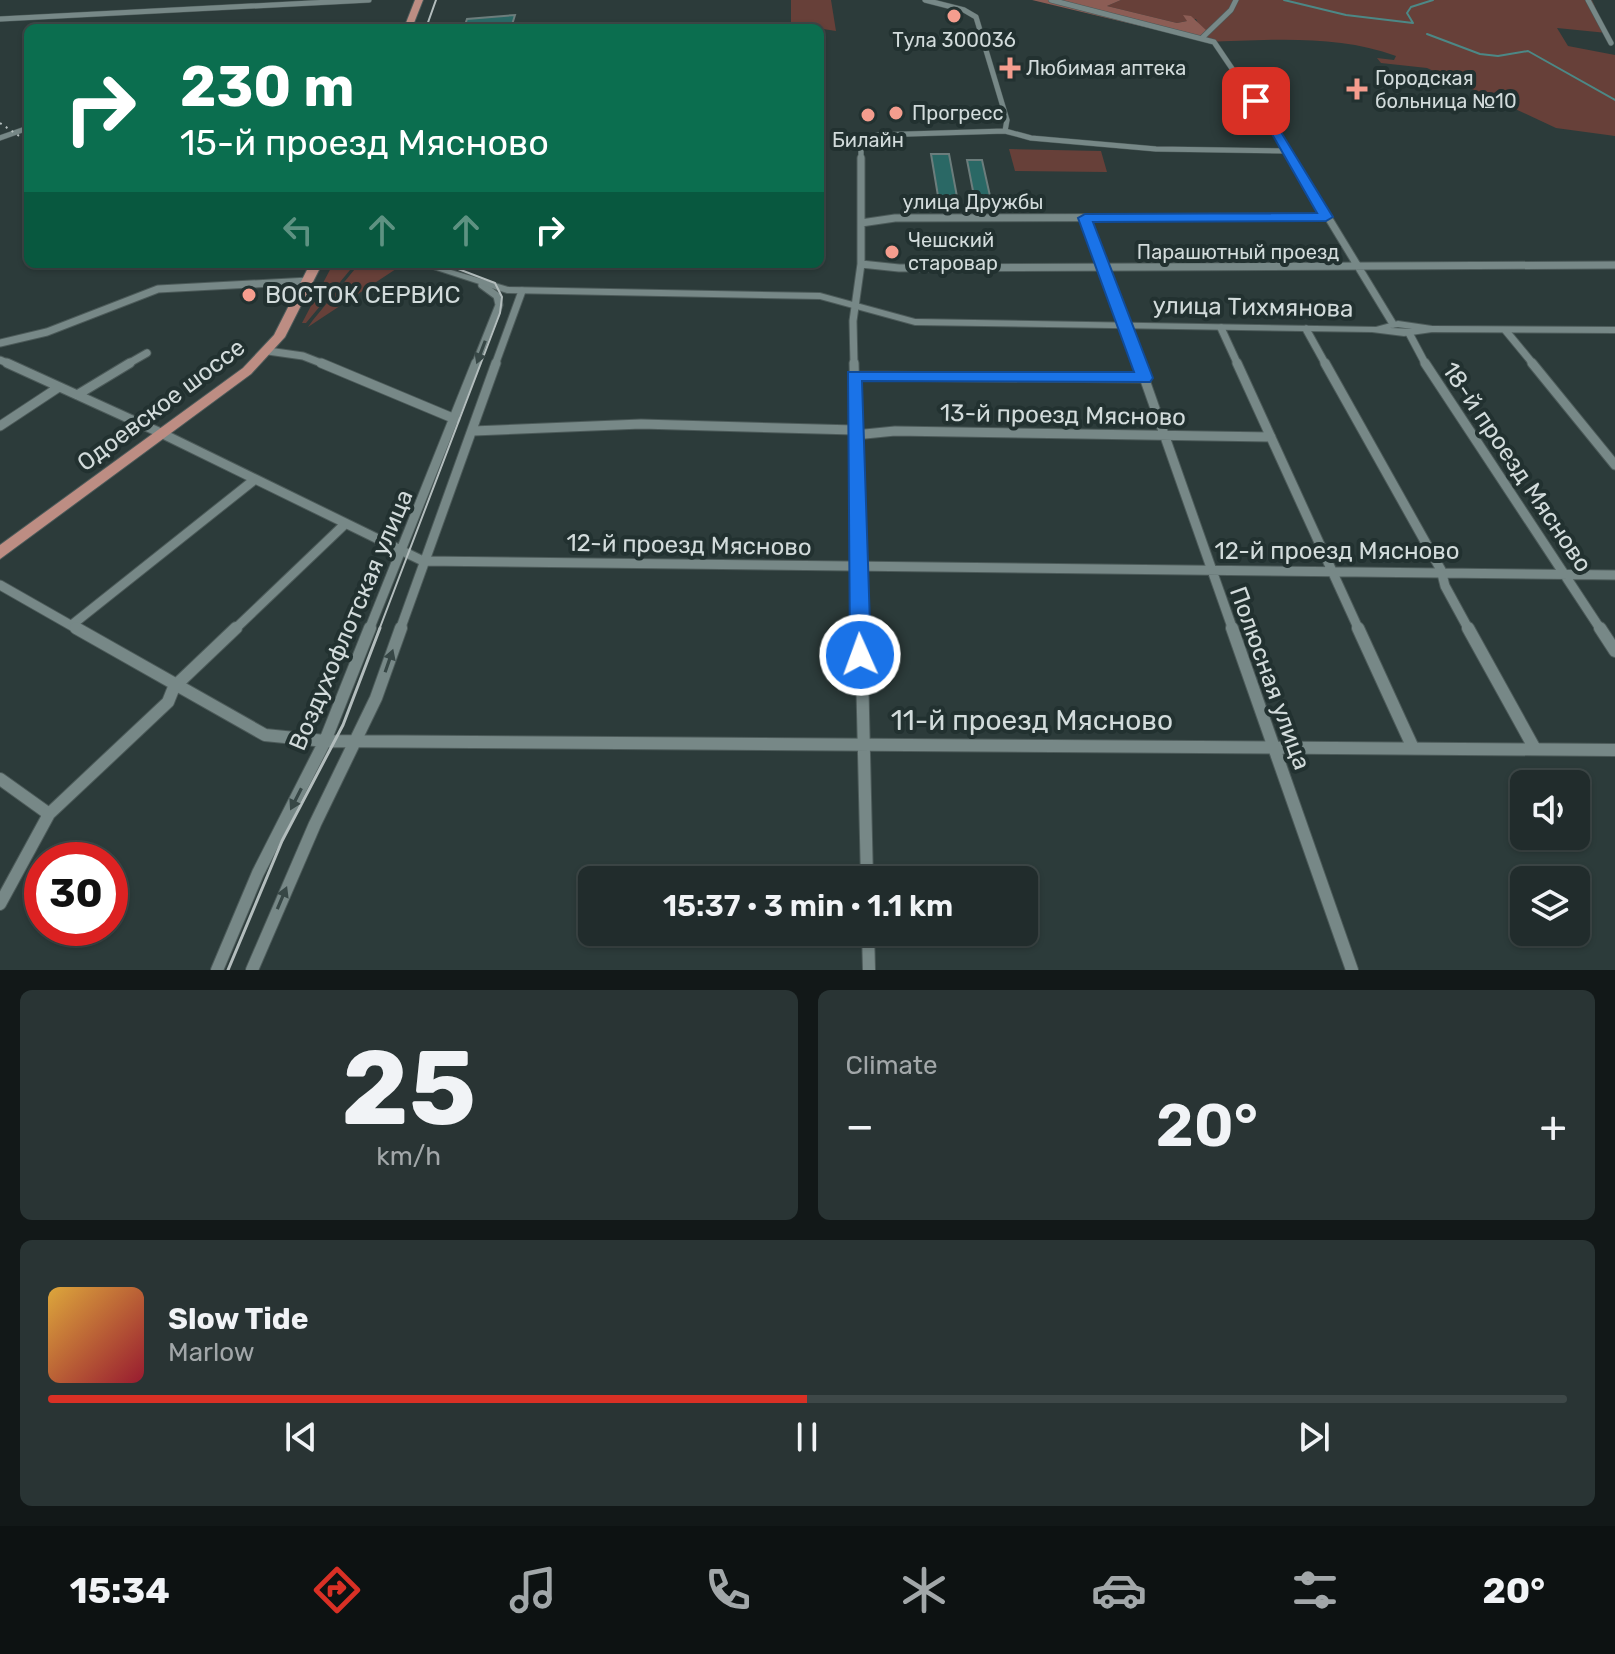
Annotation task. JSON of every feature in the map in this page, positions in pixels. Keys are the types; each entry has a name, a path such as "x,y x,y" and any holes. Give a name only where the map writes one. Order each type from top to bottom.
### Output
{"main road":[{"path":"410,24 419,0"},
{"name":"Одоевское шоссе","path":"0,553 221,392 268,351 291,318 314,268"}],"street":[{"path":"0,19 369,0"},
{"path":"925,0 964,10 976,17 1007,120 1005,131"},
{"path":"1051,0 1203,37 1231,10 1236,0"},
{"path":"1588,0 1611,43"},
{"name":"18-й проезд Мясново","path":"1203,37 1214,42 1288,151 1359,268 1615,651"},
{"path":"0,138 24,129"},
{"path":"867,866 854,376 855,307 861,264 861,143 876,135 1005,131 1031,138 1156,149 1288,151"},
{"name":"улица Дружбы","path":"861,223 895,218 1326,217"},
{"name":"Полюсная улица","path":"1085,218 1106,268 1275,746 1312,865 1352,970"},
{"name":"Парашютный проезд","path":"861,264 899,268 1615,265"},
{"name":"улица Тихмянова","path":"433,268 482,285 522,291 820,296 915,322 1306,329 1399,326 1613,333"},
{"path":"0,343 47,332 158,289 309,281"},
{"name":"Воздухофлотская улица","path":"217,970 258,873 325,741 455,419 499,305 497,296 482,285"},
{"name":"Воздухофлотская улица","path":"252,970 315,824 359,739 522,291"},
{"path":"1221,328 1413,748"},
{"path":"1306,329 1441,570 1445,586 1535,749"},
{"path":"1506,331 1615,465"},
{"path":"268,351 303,356 455,419"},
{"path":"77,395 147,353"},
{"name":"12-й проезд Мясново","path":"0,360 163,434 423,561 1333,573 1441,570 1615,575"},
{"path":"854,376 1145,378"},
{"path":"0,426 59,387"},
{"name":"13-й проезд Мясново","path":"473,431 641,424 855,432 1271,437"},
{"path":"73,624 254,480"},
{"path":"0,904 49,814 168,702 174,687 345,524"},
{"name":"11-й проезд Мясново","path":"0,585 73,624 174,687 265,735 325,741 1615,750"},
{"path":"0,779 49,814"},
{"path":"868,946 869,970"}],"shaded area":[{"path":"791,0 831,0 836,31 824,29 824,24 791,24"},
{"path":"1032,0 1121,0 1107,6 1177,23 1187,21 1183,15 1191,16 1208,32 1203,37 1207,42"},
{"path":"1121,0 1592,0 1607,33 1557,28 1568,46 1615,55 1615,136 1556,128 1427,68 1381,63 1377,58 1394,60 1396,56 1373,49 1303,40 1207,42 1196,19 1177,23 1107,6"},
{"path":"1009,149 1101,151 1107,172 1015,171"},
{"path":"331,268 352,268 306,323 302,323"},
{"path":"356,268 397,268 308,327"}],"building":[{"path":"515,15 512,24 465,24 467,19"},
{"path":"931,154 949,154 958,202 939,202"},
{"path":"967,160 982,160 990,196 974,196"}],"waterway":[{"path":"1284,0 1346,15 1413,23 1407,13 1411,7 1433,0"},
{"path":"1427,34 1480,54 1498,56 1528,51 1615,100"}],"tram line":[{"path":"427,24 436,0"},
{"path":"379,630 500,313 502,297 495,283 456,268"},
{"path":"228,970 282,841 343,725 380,628"}],"railway":[{"path":"0,123 24,139"}],"place":[{"name":"Тула 300036","path":"954,16"},
{"name":"Любимая аптека","path":"1010,68"},
{"name":"Городская больница №10","path":"1357,89"},
{"name":"Прогресс","path":"896,113"},
{"name":"Билайн","path":"868,115"},
{"name":"Чешский старовар","path":"892,252"},
{"name":"ВОСТОК СЕРВИС","path":"249,295"}],"route":[{"path":"860,655 854,376 1145,378 1085,218 1326,217 1256,101"}]}
